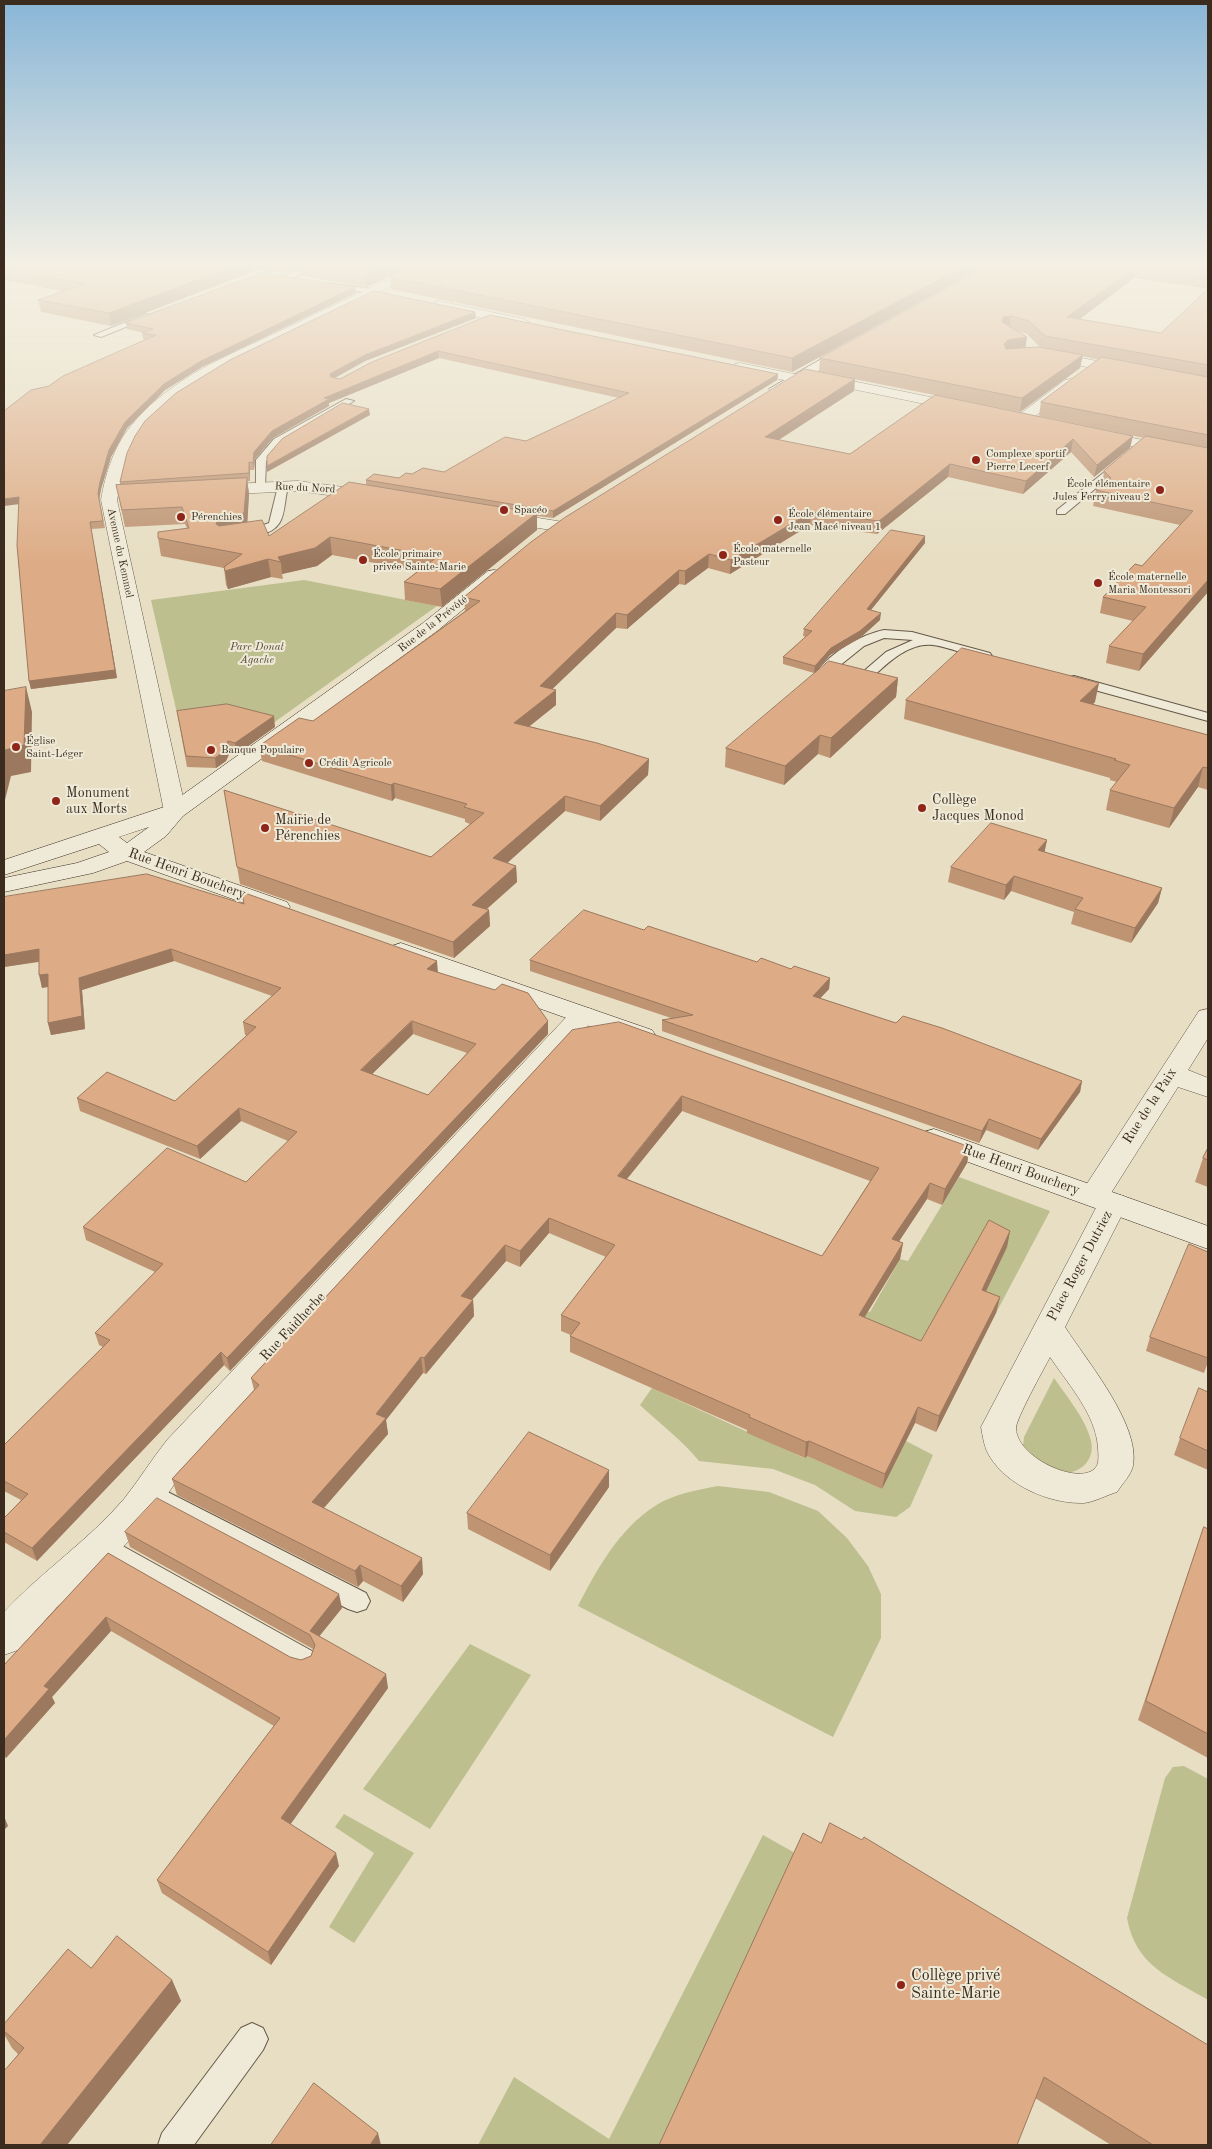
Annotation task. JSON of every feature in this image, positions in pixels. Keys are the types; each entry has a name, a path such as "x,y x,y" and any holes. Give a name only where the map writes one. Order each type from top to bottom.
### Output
{"street":[{"name":"Avenue du Kemmel","path":"175,811 118,496 116,465 140,424 168,398 227,362"},
{"path":"758,400 822,362"},
{"path":"1083,362 1143,374"},
{"path":"725,364 745,366 979,411"},
{"path":"1040,424 1014,418 1096,365"},
{"path":"1078,431 1208,457"},
{"name":"Rue du Nord","path":"193,491 283,486 322,488 392,499"},
{"path":"489,515 563,522 537,540"},
{"name":"Rue de la Prévôté","path":"175,811 438,622 504,566"},
{"path":"4,868 175,811"},
{"path":"4,885 79,870 125,852 157,832 175,811"},
{"name":"Rue Henri Bouchery","path":"102,835 125,852 305,917"},
{"path":"380,944 664,1044"},
{"name":"Rue Faidherbe","path":"4,1638 44,1595 101,1545 136,1510 178,1450 583,1015"},
{"name":"Rue de la Paix","path":"1104,1200 1171,1074 1208,1016"},
{"path":"1171,1074 1208,1088"},
{"name":"Rue Henri Bouchery","path":"911,1130 1208,1238"},
{"name":"Place Roger Dutriez","path":"1048,1328 1100,1408 1115,1441 1116,1458 1114,1471 1106,1481 1094,1487 1075,1489 1054,1484 1018,1466 1006,1454 998,1441 998,1427 1048,1328 1104,1200"}],"lane":[{"path":"260,487 261,460 278,440 349,401"},
{"path":"1061,512 1142,444"},
{"path":"232,538 272,530 276,524 283,486"},
{"path":"930,642 913,642 901,646 859,682 823,672 859,643 886,633 930,642 997,660"},
{"path":"1064,678 1208,717"},
{"path":"148,1492 357,1601"},
{"path":"101,1545 303,1660"},
{"path":"174,2145 252,2040"}],"green space":[{"name":"Parc Donat Agache","path":"304,580 437,606 269,726 179,722 151,600"},
{"path":"959,1177 1050,1211 996,1313 979,1306 905,1382 867,1336 860,1309 870,1312 900,1259 908,1261"},
{"path":"1054,1378 1081,1416 1091,1441 1092,1449 1087,1462 1071,1472 1063,1473 1046,1467 1023,1446 1024,1437"},
{"path":"652,1388 804,1458 807,1456 882,1489 906,1441 933,1455 910,1507 896,1517 855,1511 815,1485 773,1469 699,1461 640,1405"},
{"path":"718,1486 769,1492 818,1511 847,1538 868,1566 881,1594 881,1638 833,1737 578,1606 610,1551 630,1526 642,1515 669,1498"},
{"path":"470,1644 531,1675 430,1829 363,1789"},
{"path":"1184,1766 1208,1779 1208,2000 1168,1977 1147,1959 1138,1948 1127,1918 1165,1778 1173,1767"},
{"path":"344,1814 414,1853 354,1943 329,1927 374,1853 335,1827"},
{"path":"763,1835 795,1853 665,2145 478,2145 514,2077 609,2139"}],"building":[{"path":"94,362 199,362 164,384 125,422 109,450 100,482 98,493 103,521 90,522 115,670 29,681 17,545 19,497 4,499 4,411 31,390 49,386 63,376"},
{"path":"226,362 352,362 330,374 331,377 340,379 371,362 411,362 324,398 329,399 272,431 254,452 253,463 249,462 249,473 120,482 127,453 135,436 145,421 176,393"},
{"path":"489,362 721,362 778,374 553,511 366,480 374,474 399,478 406,473 412,474 423,468 444,472 505,437 526,441 629,393"},
{"path":"842,362 1073,362 1022,398"},
{"path":"1095,362 1130,362 1208,377 1208,435 1041,402"},
{"path":"1193,362 1208,362 1208,365"},
{"path":"805,369 855,379 765,437 850,454 935,395 1133,436 1097,465 1073,439 1026,481 950,464 879,521 811,512 731,560 709,554 685,571 679,570 627,615 616,613 540,686 556,690 514,723 597,743 649,759 600,806 565,796 493,858 516,866 472,905 489,910 453,942 237,867 224,790 431,857 484,813 464,807 467,804 394,783 391,785 259,746 299,718 313,721 480,601 464,597 531,542 564,518"},
{"path":"343,403 369,409 267,466 267,456 282,439"},
{"path":"1146,436 1208,448 1208,580 1143,654 1109,646 1146,607 1103,597 1135,564 1142,566 1193,511 1096,490 1111,478 1104,471"},
{"path":"247,478 244,513 218,518 216,524 219,526 262,520 269,536 349,482 537,513 440,589 404,582 437,557 330,537 315,548 278,557 281,562 268,559 225,571 224,567 242,554 158,538 158,532 189,528 182,507 122,510 116,485"},
{"path":"891,530 925,536 867,609 881,613 860,631 831,648 815,666 783,657 812,631 804,629"},
{"path":"962,648 1099,683 1080,701 1208,735 1208,768 1203,767 1174,808 1110,790 1130,765 1114,760 1116,759 906,700"},
{"path":"829,661 898,678 831,738 820,735 785,766 726,748"},
{"path":"26,687 24,745 5,750 4,752 4,691"},
{"path":"227,704 274,716 235,743 228,741 225,751 215,758 186,756 177,711"},
{"path":"991,823 1047,840 1038,850 1162,888 1135,928 1075,909 1083,898 1014,876 1006,885 951,867"},
{"path":"147,874 244,904 242,892 437,961 427,969 495,990 502,984 528,993 548,1021 227,1358 221,1352 32,1548 4,1532 4,1518 28,1494 4,1481 4,1445 110,1340 95,1333 163,1264 83,1227 167,1148 246,1182 297,1132 239,1108 197,1146 77,1098 107,1072 175,1101 256,1027 243,1022 281,988 171,949 79,978 82,1016 48,1023 48,974 39,975 39,949 4,955 4,897","holes":["412,1021 476,1044 428,1095 361,1070"]},
{"path":"584,910 644,930 648,926 757,962 761,958 791,969 794,966 830,978 813,996 896,1023 903,1016 942,1028 1082,1081 1041,1139 989,1119 982,1131 662,1020 693,1015 530,960"},
{"path":"619,1022 970,1147 945,1189 930,1183 892,1239 903,1243 859,1315 921,1341 989,1220 1010,1231 982,1290 1000,1297 939,1416 918,1407 885,1474 809,1441 806,1442 749,1417 750,1415 570,1336 580,1323 561,1315 615,1245 549,1218 520,1251 505,1245 461,1296 473,1300 424,1358 421,1357 376,1414 386,1418 312,1502 422,1558 401,1586 360,1565 355,1571 172,1479 259,1385 251,1378 572,1030","holes":["682,1096 879,1168 822,1256 618,1176"]},
{"path":"1208,1148 1208,1160 1203,1158"},
{"path":"1189,1244 1208,1252 1208,1358 1150,1337"},
{"path":"1199,1388 1208,1392 1208,1451 1180,1438"},
{"path":"529,1432 609,1470 550,1555 467,1513"},
{"path":"157,1498 339,1594 310,1631 386,1674 281,1818 336,1853 268,1952 157,1880 280,1718 106,1617 44,1686 49,1689 4,1740 4,1665 108,1553 290,1657 301,1660 311,1656 315,1645 310,1635 125,1532"},
{"path":"1204,1527 1208,1529 1208,1734 1146,1701"},
{"name":"Collège privé Sainte-Marie","path":"830,1823 862,1840 864,1837 1208,2045 1208,2145 1153,2145 1044,2077 1017,2145 659,2145 803,1833 821,1843"},
{"path":"117,1936 172,1980 40,2145 4,2145 4,2071 24,2048 4,2031 4,2024 68,1949 91,1968"},
{"path":"314,2083 378,2133 370,2145 271,2145"}],"place":[{"name":"Complexe sportif Pierre Lecerf","path":"976,460"},
{"name":"École élémentaire Jules Ferry niveau 2","path":"1160,490"},
{"name":"Spacéo","path":"504,510"},
{"name":"Pérenchies","path":"181,517"},
{"name":"École élémentaire Jean Macé niveau 1","path":"778,520"},
{"name":"École maternelle Pasteur","path":"723,555"},
{"name":"École primaire privée Sainte-Marie","path":"363,560"},
{"name":"École maternelle Maria Montessori","path":"1098,583"},
{"name":"Église Saint-Léger","path":"16,747"},
{"name":"Banque Populaire","path":"211,750"},
{"name":"Crédit Agricole","path":"309,763"},
{"name":"Monument aux Morts","path":"56,801"},
{"name":"Collège Jacques Monod","path":"922,808"},
{"name":"Mairie de Pérenchies","path":"265,828"},
{"name":"Collège privé Sainte-Marie","path":"901,1985"}]}
